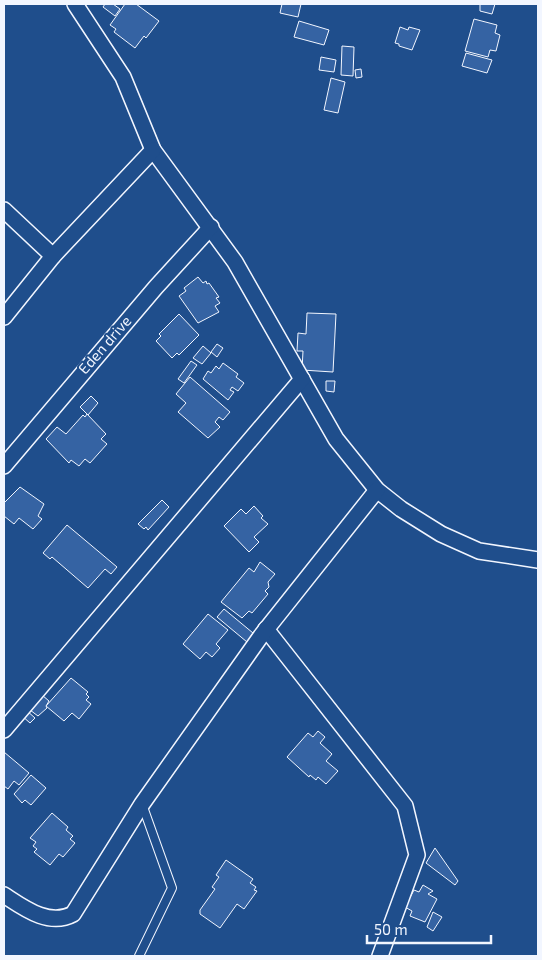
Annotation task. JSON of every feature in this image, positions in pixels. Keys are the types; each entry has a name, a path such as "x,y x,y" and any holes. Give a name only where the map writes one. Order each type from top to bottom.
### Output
{"street":[{"path":"75,4 123,77 153,150 236,262 336,439 377,490 401,509 441,534 479,551 538,560"},
{"path":"4,317 53,256 153,150"},
{"path":"4,210 53,256"},
{"name":"Eden drive","path":"4,466 156,287 211,228"},
{"path":"4,730 302,380"},
{"path":"4,894 24,908 50,919 59,920 73,914 142,804 266,629 377,490"},
{"path":"266,629 405,806 416,855 380,956"}],"lane":[{"path":"139,956 172,888 142,804"}],"building":[{"path":"105,4 113,4 120,9 115,16 103,7"},
{"path":"125,4 136,4 159,21 146,38 144,36 135,48 114,32 116,29 110,25"},
{"path":"282,4 301,4 298,17 280,13"},
{"path":"480,4 495,4 492,14 480,11"},
{"path":"474,19 497,25 495,33 500,35 496,51 490,50 488,57 465,51"},
{"path":"299,21 329,30 324,45 294,37"},
{"path":"400,27 408,30 409,27 420,30 412,50 395,43"},
{"path":"342,46 354,47 353,76 341,75"},
{"path":"466,53 492,60 487,73 462,66"},
{"path":"321,57 336,60 334,72 319,70"},
{"path":"361,69 362,77 356,78 355,70"},
{"path":"331,78 345,82 338,113 324,110"},
{"path":"198,277 203,283 206,281 207,284 209,283 219,297 216,298 220,303 215,306 219,312 198,323 179,296 186,291 184,288"},
{"path":"307,313 336,314 333,372 302,370 303,351 297,351 298,333 306,334"},
{"path":"179,314 199,335 179,355 177,353 172,358 156,341 161,336 159,334"},
{"path":"217,344 223,348 217,357 211,352"},
{"path":"203,346 211,353 202,364 193,358"},
{"path":"191,361 197,365 184,383 178,379"},
{"path":"223,363 238,374 236,377 244,383 238,391 232,387 230,390 234,392 228,400 203,379 208,371 211,373 216,366 219,369"},
{"path":"190,377 230,412 223,420 219,417 215,422 220,427 208,438 178,412 186,403 176,394"},
{"path":"326,381 335,381 334,392 326,391"},
{"path":"91,396 98,403 88,415 80,407"},
{"path":"87,414 106,434 101,439 107,444 90,463 85,459 79,466 71,460 69,463 46,439 57,427 66,434 83,415 85,417"},
{"path":"20,487 44,504 38,516 42,519 33,529 19,518 14,524 4,516 4,503"},
{"path":"162,500 169,507 148,530 146,527 144,529 138,524"},
{"path":"254,506 263,516 261,518 268,524 254,537 259,542 249,552 224,526 241,509 246,514"},
{"path":"67,525 117,567 111,574 105,569 88,588 52,557 50,559 43,553"},
{"path":"260,562 275,574 268,582 269,587 265,591 268,594 252,613 249,611 242,618 221,602 249,568 254,572"},
{"path":"224,609 253,633 247,642 217,617"},
{"path":"208,614 228,630 216,644 220,648 212,657 206,652 200,659 183,644"},
{"path":"71,678 88,692 86,694 89,697 86,700 91,704 79,719 72,713 64,721 46,706"},
{"path":"42,695 49,701 46,706 47,708 38,716 26,707"},
{"path":"26,710 35,718 30,723 21,715"},
{"path":"318,731 325,737 320,743 332,754 326,761 338,771 326,784 318,777 316,780 310,775 309,777 287,757 308,733 313,737"},
{"path":"4,752 29,773 19,785 14,781 8,789 4,786"},
{"path":"31,775 46,788 31,805 25,800 22,803 14,794"},
{"path":"52,813 68,827 66,830 73,836 70,839 75,843 63,857 59,854 50,865 34,852 37,849 33,846 36,842 30,838"},
{"path":"435,848 458,881 455,885 426,863"},
{"path":"226,860 253,879 250,883 256,887 254,890 257,891 244,909 237,904 220,928 200,914 200,910 215,889 212,887 219,877 216,875"},
{"path":"423,885 433,891 428,894 437,899 425,922 410,916 412,911 405,907 414,890 419,892"},
{"path":"433,912 442,917 433,931 427,927"}]}
